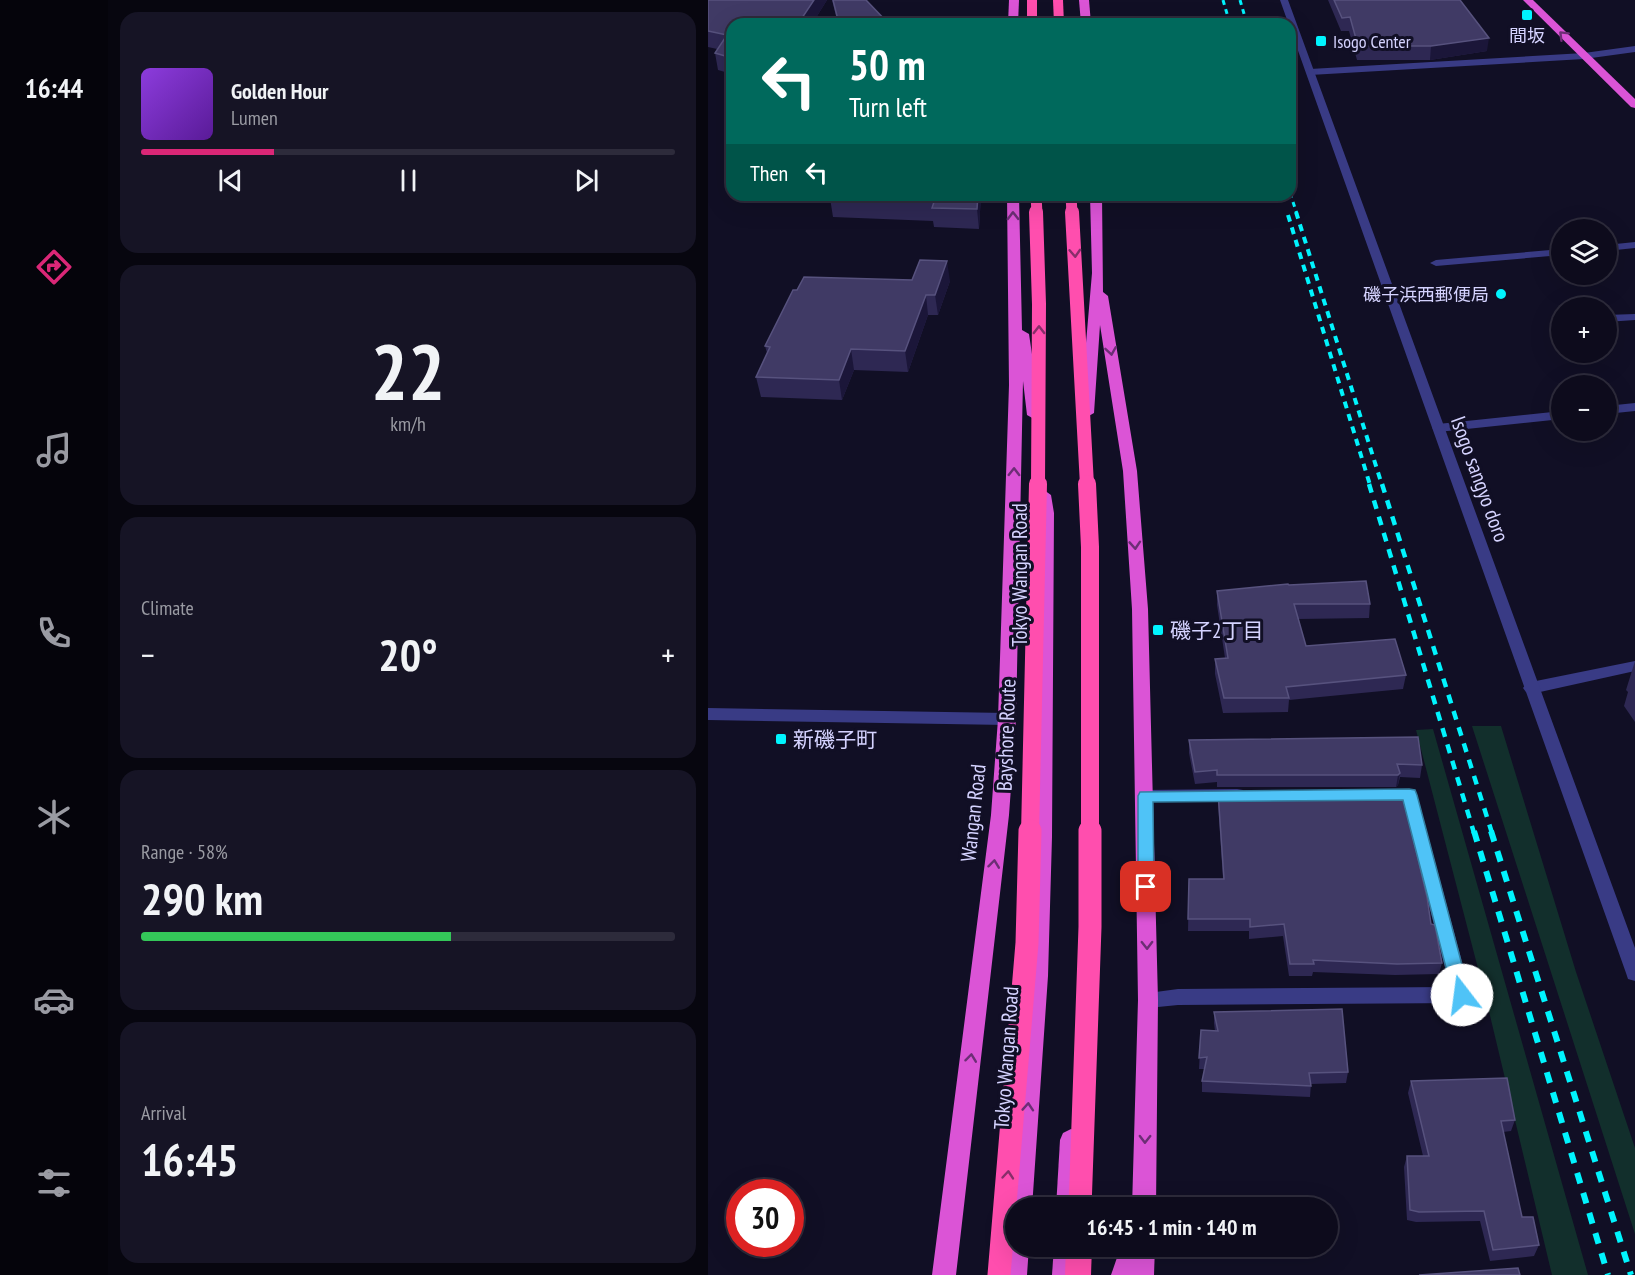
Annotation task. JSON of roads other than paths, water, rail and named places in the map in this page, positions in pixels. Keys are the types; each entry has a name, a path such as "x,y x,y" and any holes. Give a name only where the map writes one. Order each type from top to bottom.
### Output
{"highway":[{"path":"1013,18 1014,0"},
{"path":"1032,0 1032,18"},
{"path":"1058,0 1059,18"},
{"path":"1084,0 1086,18"},
{"path":"1528,0 1635,105"},
{"path":"1561,17 1627,82"},
{"name":"Tokyo Wangan Road","path":"1013,201 1013,280 1026,352 1046,524 1043,837 1038,976 1021,1197"},
{"name":"Bayshore Route","path":"999,1275 1028,931 1038,549 1039,304 1036,201"},
{"path":"1071,201 1090,547 1089,927 1080,1197"},
{"path":"1068,1197 1081,859 1082,501 1098,273 1096,201"},
{"path":"1098,273 1130,471 1140,609 1148,1000 1144,1197"},
{"name":"Wangan Road","path":"944,1275 1000,815 1007,719 1016,385 1013,280"},
{"name":"Wangan Road","path":"949,1241 956,1275"},
{"path":"1015,1275 1016,1257"},
{"path":"1064,1275 1065,1257"},
{"path":"1078,1257 1078,1275"},
{"path":"1123,1275 1129,1257"},
{"path":"1142,1275 1143,1257"}],"street":[{"name":"Isogo sangyo doro","path":"1284,0 1290,18"},
{"name":"Isogo sangyo doro","path":"1296,33 1531,688 1629,940 1635,973"},
{"path":"1310,72 1584,56 1635,49"},
{"path":"1617,247 1635,245"},
{"path":"1436,263 1551,253"},
{"path":"1617,318 1635,317"},
{"path":"1617,409 1635,407"},
{"path":"1438,428 1551,416"},
{"path":"1531,688 1635,666"},
{"path":"708,714 1007,719"},
{"path":"1145,796 1260,795"},
{"path":"1148,1000 1462,995 1409,795 1363,795"}],"railway":[{"path":"1223,0 1228,18"},
{"path":"1240,0 1245,18"},
{"path":"1293,201 1297,214"},
{"path":"1296,212 1382,485"},
{"path":"1288,215 1370,485"},
{"path":"1369,484 1474,833"},
{"path":"1382,484 1492,833"},
{"path":"1474,831 1608,1275"},
{"path":"1491,831 1631,1275"}],"place":[{"name":"間坂","path":"1527,15"},
{"name":"Isogo Center","path":"1321,41"},
{"name":"磯子浜西郵便局","path":"1501,294"},
{"name":"磯子2丁目","path":"1158,630"},
{"name":"新磯子町","path":"781,739"}]}
